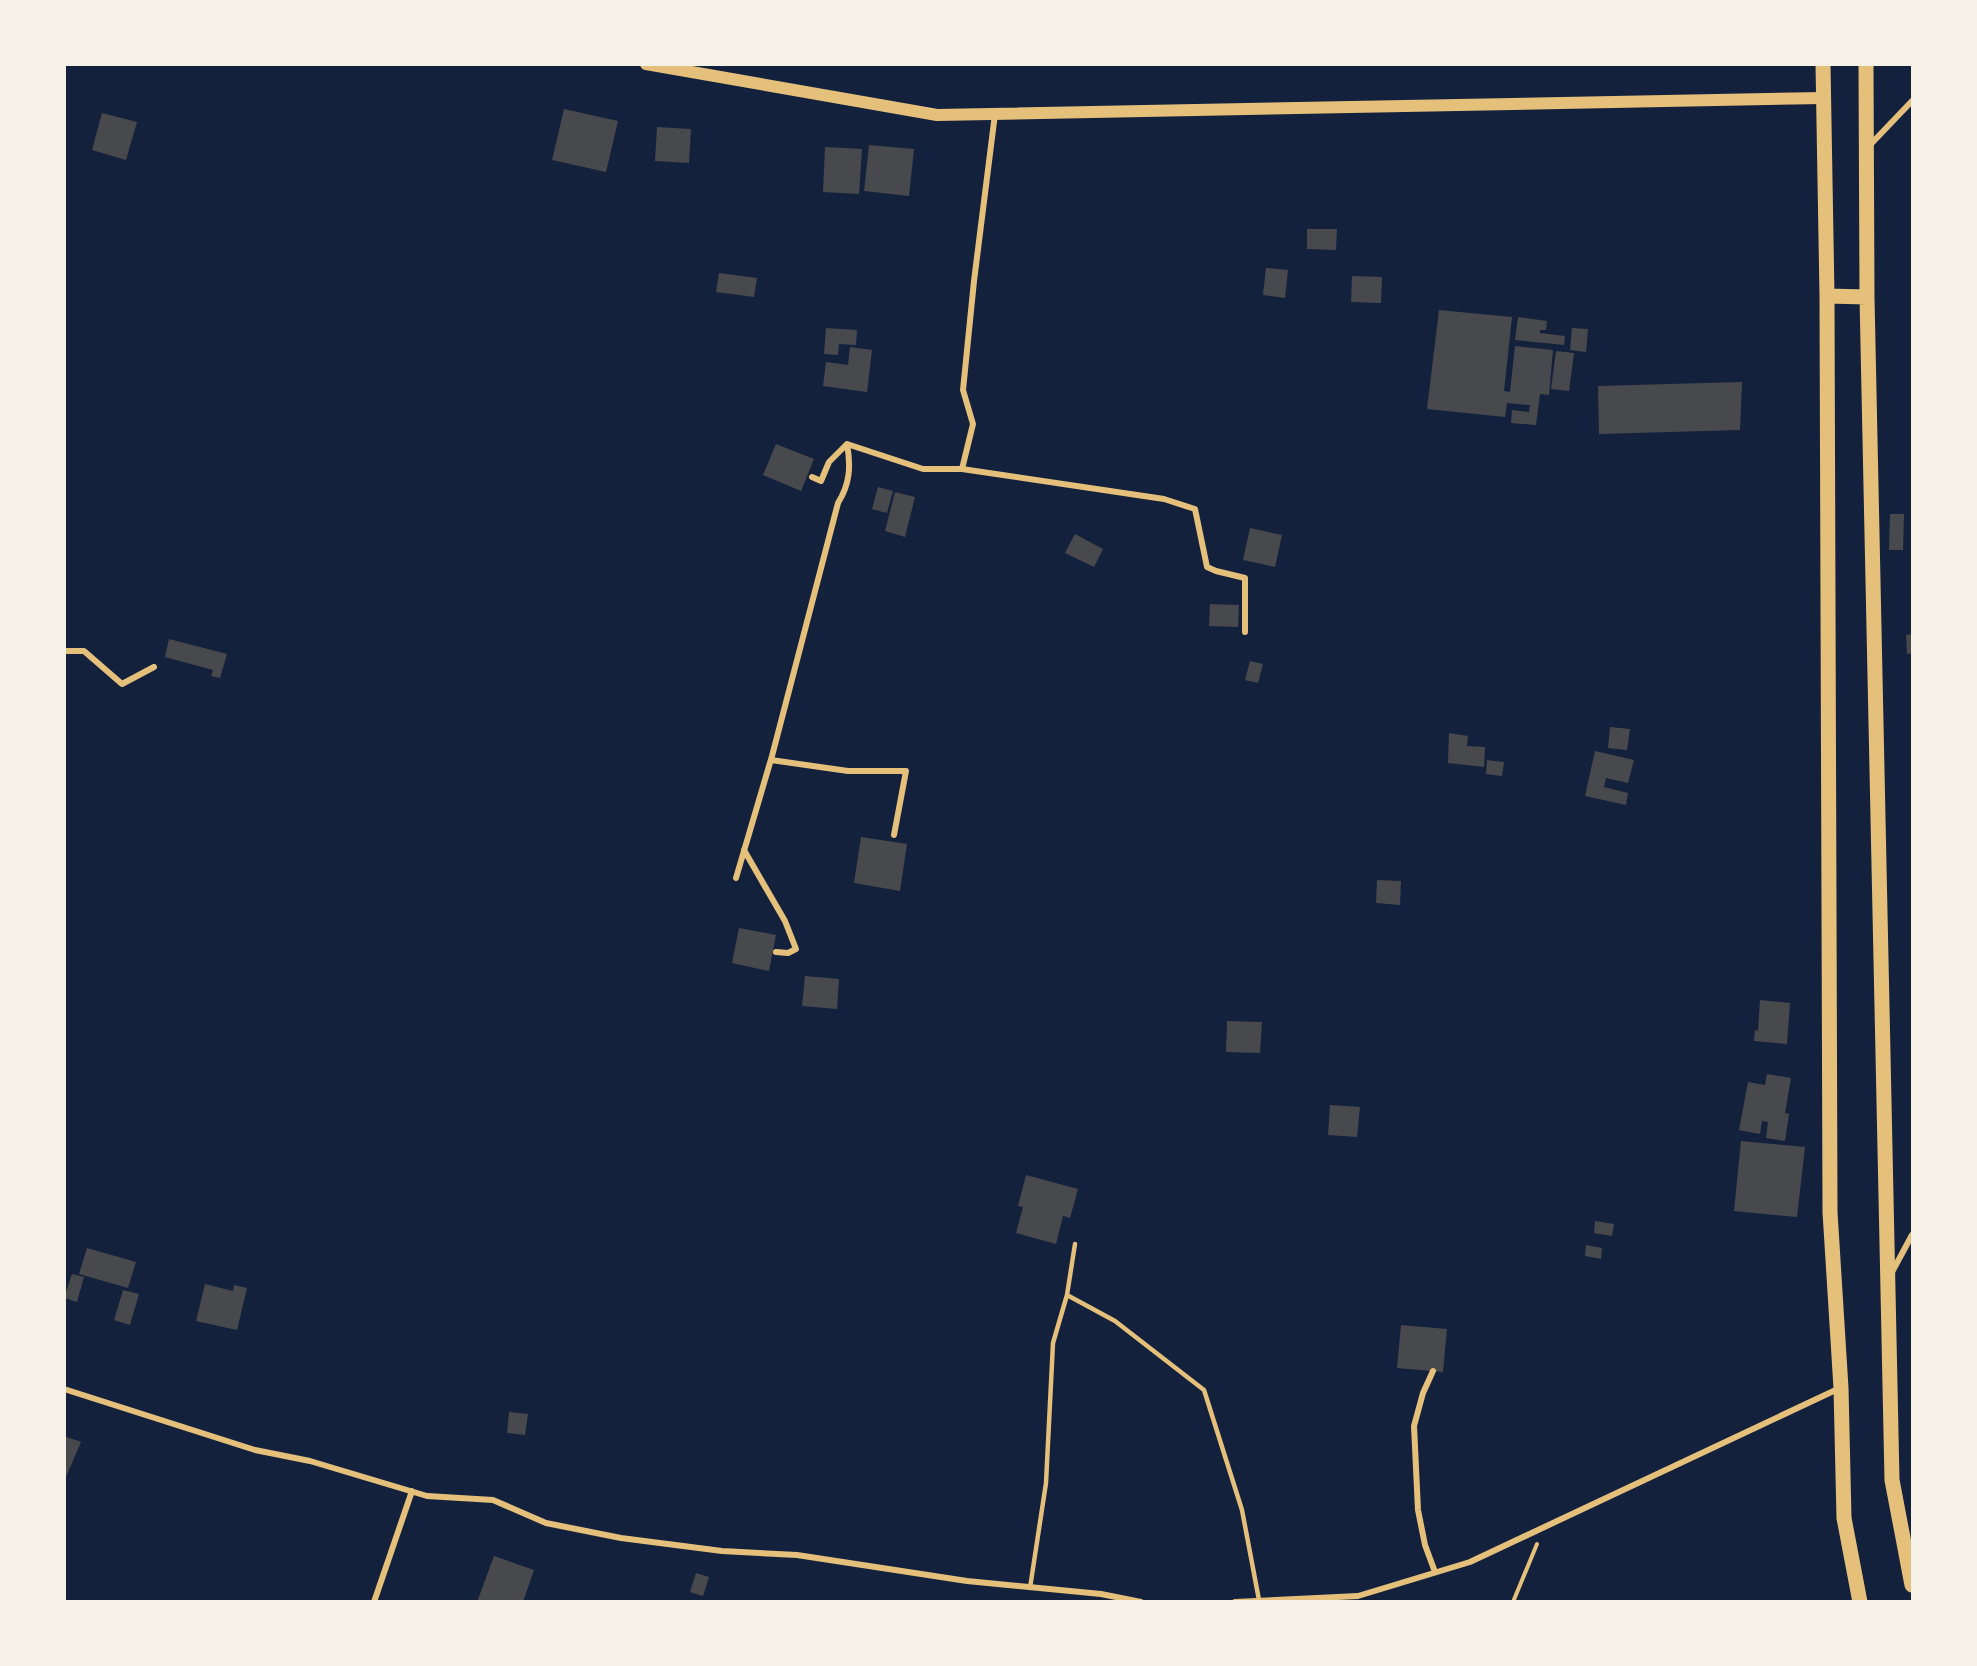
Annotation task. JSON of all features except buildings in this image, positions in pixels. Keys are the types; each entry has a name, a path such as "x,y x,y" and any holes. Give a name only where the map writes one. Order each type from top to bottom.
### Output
{"main road":[{"path":"646,64 937,115 1823,98"},
{"path":"1823,64 1827,296 1830,1212 1841,1388 1844,1518 1860,1602"},
{"path":"1866,64 1867,297 1892,1480 1912,1585"},
{"path":"1827,296 1867,297"}],"street":[{"path":"1867,148 1912,101"},
{"path":"962,469 973,424 963,390 995,114"},
{"path":"847,444 923,469 962,469 1164,499 1195,509 1199,517 1207,567 1245,578 1245,632"},
{"path":"812,477 821,481 829,462 847,444"},
{"path":"736,878 771,760 838,503 847,489 850,462 847,444"},
{"path":"64,651 84,651 122,684 154,667"},
{"path":"771,760 848,771 906,771 894,835"},
{"path":"744,850 785,921 796,949 788,954 776,952"},
{"path":"1888,1281 1912,1235"},
{"path":"1433,1371 1423,1394 1414,1426 1418,1510 1425,1545 1435,1572"},
{"path":"1235,1602 1358,1596 1470,1562 1841,1388"},
{"path":"64,1389 255,1450 310,1461 427,1496 494,1500 546,1523 621,1538 722,1551 797,1556 1030,1588 1101,1594 1141,1602"},
{"path":"374,1602 412,1491"}],"lane":[{"path":"1030,1588 1046,1484 1053,1343 1066,1295 1075,1244"},
{"path":"1066,1295 1115,1321 1204,1390 1242,1510 1259,1600"}],"path":[{"path":"1513,1602 1543,1529"}]}
